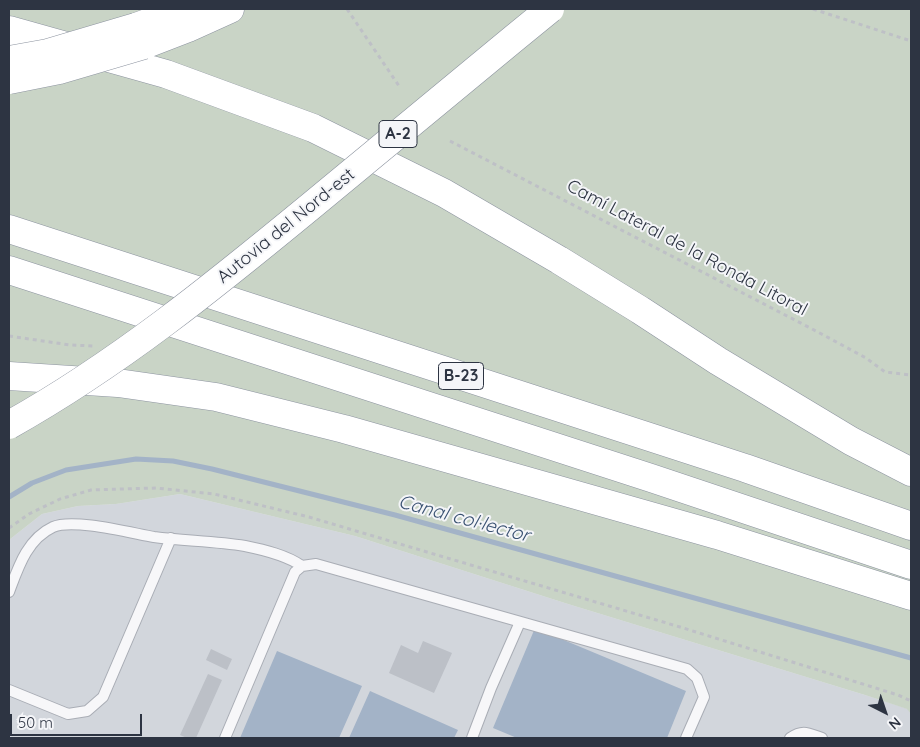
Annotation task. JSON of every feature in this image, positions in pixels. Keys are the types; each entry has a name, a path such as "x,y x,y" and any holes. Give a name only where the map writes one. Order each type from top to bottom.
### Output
{"highway":[{"path":"9,80 59,70 140,36 185,9"},
{"path":"9,60 188,28 230,9"},
{"name":"Autovia del Nord-est","path":"9,425 44,405 127,350 219,281 550,9"},
{"path":"9,30 166,74 313,128 444,193 559,260 718,361 851,441 911,472"},
{"name":"B-23","path":"9,229 746,468 911,526"},
{"name":"B-23","path":"9,270 911,564"},
{"path":"9,376 118,383 216,397 344,429 717,535 911,596"}],"lane":[{"path":"9,592 23,557 40,536 54,526 82,524 171,538 246,546 282,555 302,566"},
{"path":"9,690 68,714 87,711 103,697 171,538"},
{"path":"225,738 295,572 302,566 316,564 687,670 697,678 704,697 686,738"},
{"path":"472,738 491,688 520,622"},
{"path":"790,738 806,732 822,738"}],"path":[{"path":"348,9 399,86"},
{"path":"812,9 911,41"},
{"name":"Camí Lateral de la Ronda Litoral","path":"450,141 816,331 866,358 886,372 911,376"},
{"path":"9,336 70,345 98,346"},
{"path":"9,528 29,514 60,499 91,490 156,488 214,494 309,517 689,630 898,695 911,701"}],"shaded area":[{"path":"180,494 355,536 908,709 911,714 911,738 9,738 9,540 42,514 78,506 116,504"}],"green space":[{"path":"9,9 911,9 911,714 907,709 865,695 568,604 355,536 180,494 116,504 78,506 42,514 9,540"}],"water":[{"path":"535,628 686,691 667,738 517,738 493,728"},
{"path":"277,651 362,686 339,738 240,738"},
{"path":"370,691 458,730 454,738 349,738"}],"building":[{"path":"423,641 452,653 434,693 389,673 401,645 418,653"},
{"path":"211,649 232,659 227,670 206,660"},
{"path":"208,674 222,680 196,738 187,738 180,735"}],"waterway":[{"name":"Canal col·lector","path":"9,497 32,483 66,470 136,459 173,461 395,515 911,658"}]}
